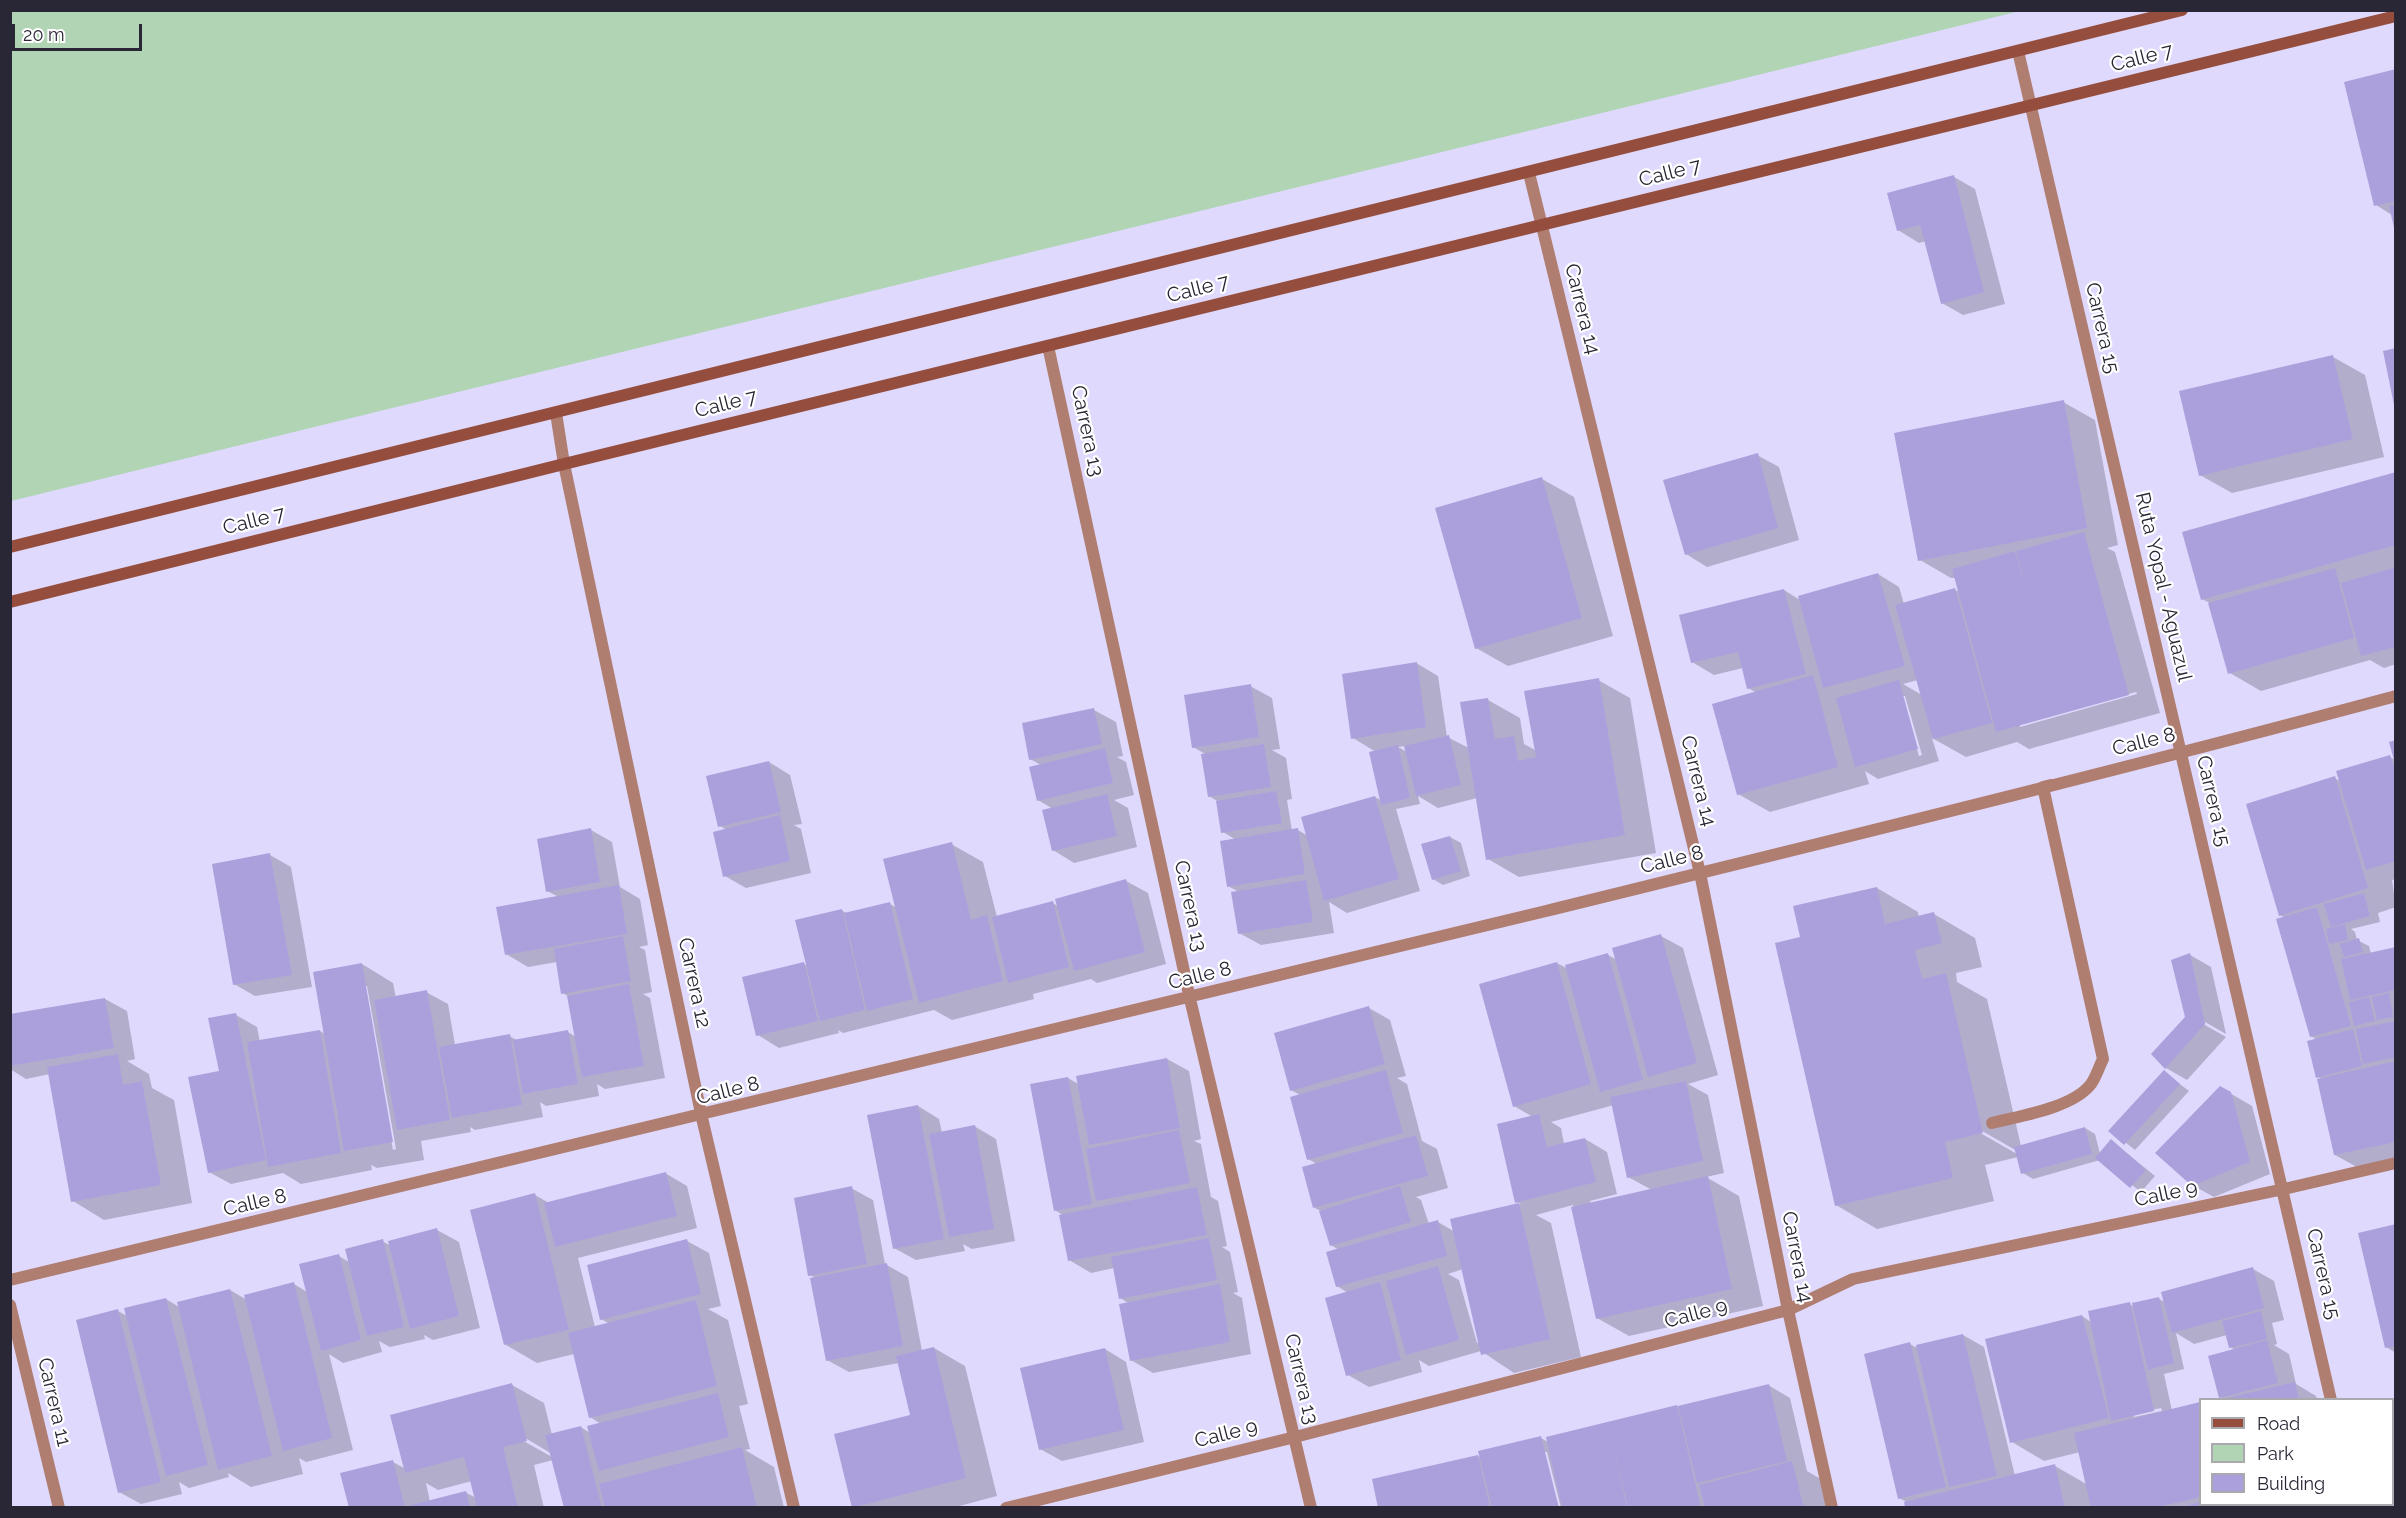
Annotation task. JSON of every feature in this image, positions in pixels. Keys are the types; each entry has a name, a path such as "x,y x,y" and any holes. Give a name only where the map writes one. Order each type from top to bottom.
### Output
{"main road":[{"name":"Calle 7","path":"10,602 564,464 2396,16"},
{"name":"Calle 7","path":"10,547 2018,51"}],"street":[{"path":"2018,51 2182,10"},
{"name":"Ruta Yopal - Aguazul","path":"2018,51 2182,753"},
{"name":"Carrera 14","path":"1529,173 1700,873 1788,1310 1832,1508"},
{"name":"Carrera 13","path":"1048,346 1190,999 1311,1508"},
{"name":"Carrera 12","path":"556,413 564,464 702,1118 794,1508"},
{"name":"Calle 8","path":"2182,753 2396,696"},
{"path":"1992,1123 2045,1110 2072,1099 2090,1085 2103,1059 2043,787 2182,753"},
{"name":"Carrera 15","path":"2182,753 2331,1398"},
{"name":"Calle 8","path":"10,1280 702,1118 2043,787"},
{"name":"Calle 9","path":"1006,1508 1295,1437 1788,1310 1853,1279 2284,1190 2396,1163"},
{"name":"Carrera 11","path":"10,1305 59,1508"}],"green space":[{"path":"11,10 2020,10 2020,11 11,501"}],"building":[{"path":"2396,69 2396,201 2374,206 2344,82"},
{"path":"1954,175 1984,292 1941,304 1920,225 1897,231 1887,193"},
{"path":"2396,204 2396,232 2395,232 2389,206"},
{"path":"2396,348 2396,405 2394,405 2383,351"},
{"path":"2333,355 2353,439 2199,476 2179,391"},
{"path":"2064,400 2087,528 1918,561 1894,433"},
{"path":"1758,453 1778,528 1685,555 1663,480"},
{"path":"2396,472 2396,545 2201,600 2182,532"},
{"path":"1542,477 1582,618 1475,649 1435,508"},
{"path":"2084,532 2129,695 1996,732 1952,569 2015,551 2028,595 2016,551"},
{"path":"2396,567 2396,647 2361,656 2341,583"},
{"path":"2335,568 2354,638 2228,674 2208,603"},
{"path":"1878,573 1905,666 1823,688 1798,596"},
{"path":"1955,588 1992,723 1933,739 1895,605"},
{"path":"1784,589 1806,674 1747,689 1738,652 1691,663 1679,615"},
{"path":"1417,662 1426,727 1351,739 1342,674"},
{"path":"1813,675 1838,767 1737,795 1712,704"},
{"path":"1599,678 1625,835 1486,860 1460,702 1488,698 1495,739 1514,736 1518,761 1536,757 1524,691"},
{"path":"1899,680 1918,749 1855,767 1836,698"},
{"path":"1251,684 1259,737 1192,748 1184,695"},
{"path":"1094,708 1102,744 1029,760 1022,723"},
{"path":"1449,735 1461,785 1416,796 1404,746"},
{"path":"2396,740 2396,763 2395,764 2389,742"},
{"path":"1264,744 1271,787 1208,797 1201,754"},
{"path":"1398,745 1410,798 1381,805 1369,752"},
{"path":"1105,748 1113,783 1037,801 1029,767"},
{"path":"2390,755 2396,772 2396,861 2366,870 2336,771"},
{"path":"769,761 781,812 718,827 706,776"},
{"path":"2335,776 2368,888 2279,916 2246,804"},
{"path":"1276,791 1282,823 1221,833 1216,801"},
{"path":"1107,794 1117,836 1052,851 1042,810"},
{"path":"1375,796 1399,879 1324,901 1301,817"},
{"path":"780,815 790,861 723,877 713,832"},
{"path":"591,828 600,882 546,892 537,839"},
{"path":"1298,828 1305,874 1227,887 1220,841"},
{"path":"1450,836 1461,871 1432,880 1421,844"},
{"path":"952,842 971,920 987,915 1003,981 919,1003 883,859"},
{"path":"270,853 292,975 233,985 212,864"},
{"path":"1126,879 1145,952 1074,971 1055,899"},
{"path":"1306,880 1313,922 1238,934 1231,892"},
{"path":"619,885 627,934 505,955 496,907"},
{"path":"1877,887 1885,924 1934,912 1942,943 1915,950 1922,979 1946,973 1983,1133 1945,1142 1953,1178 1835,1206 1775,943 1800,937 1793,906"},
{"path":"2364,893 2370,916 2331,927 2324,904"},
{"path":"1053,901 1069,967 1008,983 992,917"},
{"path":"890,902 913,999 867,1011 844,913"},
{"path":"2317,907 2351,1026 2310,1037 2276,919"},
{"path":"842,909 865,1010 820,1021 795,920"},
{"path":"2345,924 2348,940 2329,944 2326,929"},
{"path":"1661,934 1697,1063 1648,1077 1612,948"},
{"path":"623,936 631,981 561,994 554,949"},
{"path":"2359,938 2363,952 2344,957 2340,944"},
{"path":"2396,947 2396,990 2350,1000 2341,959"},
{"path":"1608,953 1643,1080 1600,1092 1565,965"},
{"path":"2190,953 2205,1024 2165,1069 2151,1054 2185,1017 2171,960"},
{"path":"804,962 818,1021 756,1036 742,977"},
{"path":"1557,962 1591,1084 1513,1107 1479,984"},
{"path":"362,963 393,1142 344,1151 313,972"},
{"path":"629,984 644,1066 582,1077 567,996"},
{"path":"427,990 450,1120 397,1130 374,1000"},
{"path":"2389,993 2393,1017 2377,1020 2372,997"},
{"path":"2369,997 2375,1021 2354,1026 2349,1002"},
{"path":"105,998 114,1048 10,1066 10,1014"},
{"path":"1369,1006 1385,1064 1290,1091 1274,1033"},
{"path":"236,1013 266,1160 208,1173 188,1077 219,1071 208,1018"},
{"path":"2396,1021 2396,1057 2363,1064 2356,1029"},
{"path":"2353,1029 2362,1066 2316,1078 2307,1041"},
{"path":"320,1030 341,1153 268,1167 247,1042"},
{"path":"568,1030 578,1084 523,1094 513,1040"},
{"path":"510,1034 522,1105 452,1118 439,1047"},
{"path":"118,1054 123,1085 142,1081 161,1185 71,1202 47,1067"},
{"path":"1167,1058 1180,1128 1089,1145 1076,1076"},
{"path":"2396,1061 2396,1142 2334,1155 2317,1079"},
{"path":"1386,1070 1403,1133 1307,1160 1290,1097"},
{"path":"2164,1070 2180,1084 2124,1145 2108,1131"},
{"path":"1068,1077 1092,1204 1054,1211 1030,1084"},
{"path":"1686,1081 1703,1161 1627,1178 1610,1097"},
{"path":"2220,1086 2231,1092 2250,1162 2192,1186 2155,1153"},
{"path":"918,1105 944,1239 893,1249 867,1115"},
{"path":"1539,1114 1547,1147 1585,1138 1596,1182 1515,1203 1497,1124"},
{"path":"975,1125 994,1229 949,1237 929,1134"},
{"path":"2085,1127 2092,1154 2021,1174 2014,1147"},
{"path":"1179,1130 1190,1183 1096,1201 1086,1149"},
{"path":"1416,1135 1428,1176 1313,1208 1302,1167"},
{"path":"2111,1139 2146,1170 2130,1188 2095,1158"},
{"path":"666,1172 677,1216 555,1247 544,1203"},
{"path":"1708,1176 1732,1289 1596,1319 1571,1207"},
{"path":"852,1186 867,1264 808,1276 794,1198"},
{"path":"1400,1186 1411,1222 1330,1246 1319,1211"},
{"path":"1197,1187 1207,1235 1068,1261 1059,1215"},
{"path":"535,1193 569,1330 504,1345 470,1210"},
{"path":"1519,1203 1550,1339 1481,1355 1450,1219"},
{"path":"1438,1220 1447,1256 1336,1287 1326,1252"},
{"path":"2396,1224 2396,1346 2385,1348 2358,1233"},
{"path":"437,1228 459,1316 410,1329 388,1241"},
{"path":"1209,1238 1217,1280 1119,1299 1111,1257"},
{"path":"383,1239 404,1327 367,1336 345,1249"},
{"path":"687,1239 701,1294 600,1320 587,1265"},
{"path":"339,1254 361,1340 321,1351 299,1264"},
{"path":"887,1263 903,1346 826,1361 810,1278"},
{"path":"1438,1266 1459,1340 1406,1355 1386,1281"},
{"path":"2253,1267 2264,1308 2172,1333 2161,1292"},
{"path":"294,1282 332,1438 283,1451 244,1295"},
{"path":"1380,1282 1401,1360 1346,1376 1325,1298"},
{"path":"1220,1284 1230,1342 1130,1361 1119,1304"},
{"path":"230,1289 272,1456 218,1470 177,1302"},
{"path":"2159,1297 2174,1363 2148,1370 2132,1303"},
{"path":"166,1298 208,1465 166,1476 124,1308"},
{"path":"696,1300 717,1386 589,1418 568,1333"},
{"path":"2130,1302 2154,1411 2111,1421 2088,1311"},
{"path":"118,1309 161,1482 118,1493 76,1320"},
{"path":"2261,1311 2267,1339 2229,1348 2222,1321"},
{"path":"2082,1315 2109,1418 2010,1443 1985,1339"},
{"path":"1963,1334 1997,1476 1949,1487 1916,1345"},
{"path":"2267,1340 2278,1383 2219,1398 2208,1356"},
{"path":"1910,1342 1946,1487 1898,1499 1864,1354"},
{"path":"934,1347 966,1478 852,1508 834,1434 910,1415 896,1356"},
{"path":"1105,1348 1124,1430 1039,1450 1020,1368"},
{"path":"2295,1382 2299,1398 2227,1398"},
{"path":"512,1383 527,1441 503,1447 518,1508 477,1508 464,1457 405,1473 390,1415"},
{"path":"1769,1384 1787,1461 1697,1483 1678,1406"},
{"path":"718,1393 729,1437 599,1471 587,1426"},
{"path":"2199,1402 2199,1497 2155,1508 2091,1508 2074,1433"},
{"path":"1677,1405 1701,1508 1628,1508 1613,1443 1627,1508 1562,1508 1546,1437"},
{"path":"581,1426 602,1508 564,1508 545,1435"},
{"path":"1541,1436 1559,1508 1492,1508 1478,1451"},
{"path":"742,1447 757,1508 605,1508 599,1484"},
{"path":"1478,1455 1490,1508 1378,1508 1372,1479"},
{"path":"393,1460 405,1508 349,1508 340,1473"},
{"path":"1792,1461 1804,1508 1705,1508 1699,1485"},
{"path":"2055,1464 2065,1508 1905,1508 1904,1502"},
{"path":"466,1491 470,1508 412,1508 411,1505"},
{"path":"2199,1502 2199,1506 2312,1506 2313,1508 2179,1508"}]}
